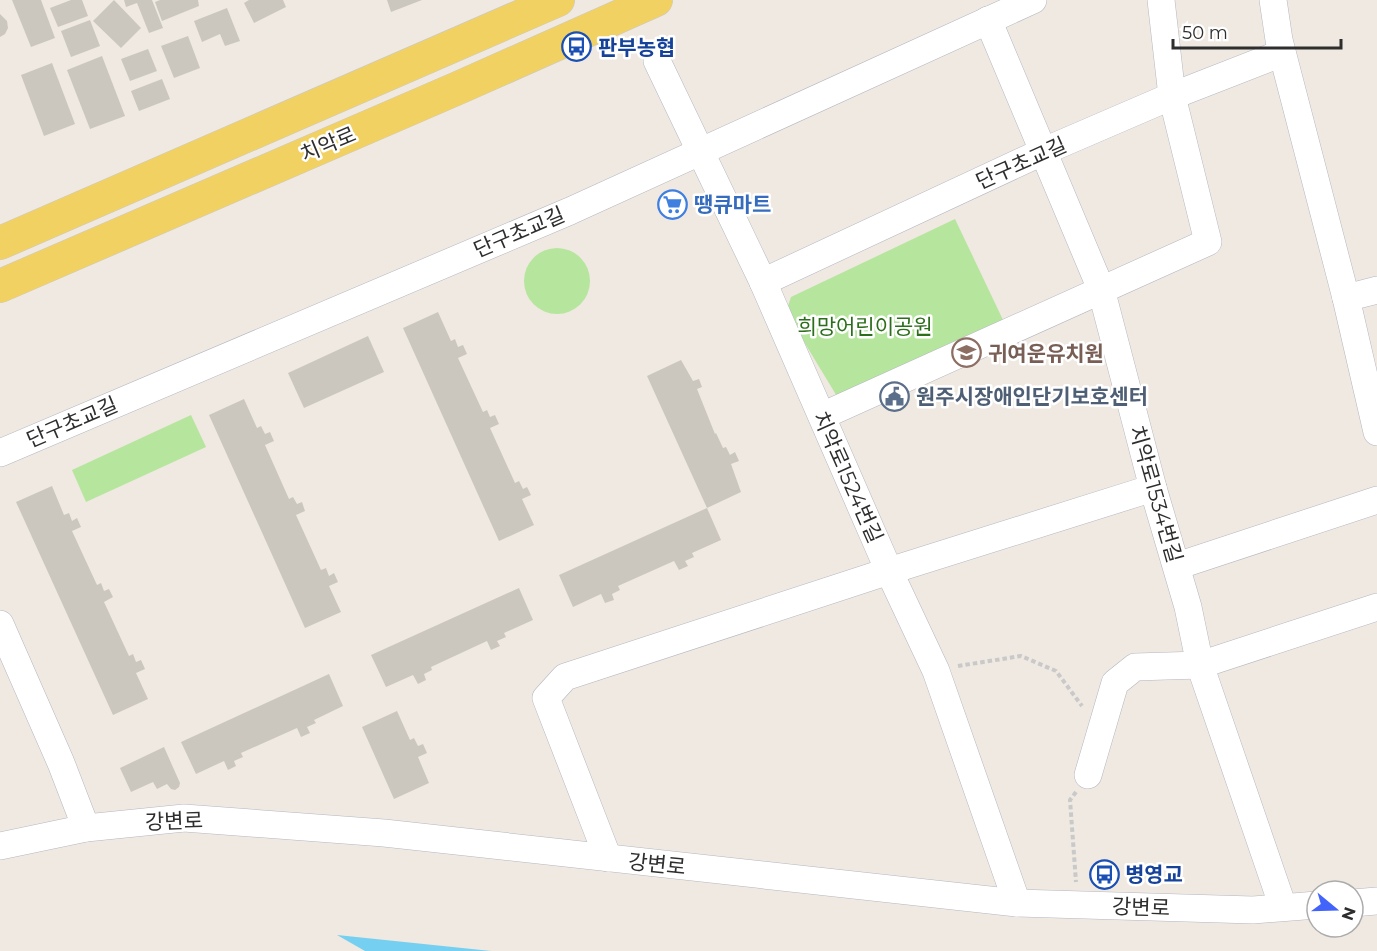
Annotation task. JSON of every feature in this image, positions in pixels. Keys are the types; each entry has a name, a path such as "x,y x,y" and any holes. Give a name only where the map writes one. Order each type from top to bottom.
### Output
{"main road":[{"name":"치악로","path":"0,243 558,0"},
{"name":"치악로","path":"0,286 656,0"}],"street":[{"name":"단구초교길","path":"0,453 570,211 1032,0"},
{"path":"822,416 1208,242 1172,96 1161,0"},
{"path":"1273,0 1282,53 1346,298 1377,432"},
{"name":"치악로1534번길","path":"988,20 1101,289 1153,488 1177,566 1200,665 1283,907"},
{"name":"단구초교길","path":"763,282 1042,152 1172,96 1282,53"},
{"name":"치악로1524번길","path":"657,61 763,282 889,571 936,670 1017,903"},
{"path":"1346,298 1377,290"},
{"path":"608,858 546,698 564,677 1153,488"},
{"path":"1177,566 1377,500"},
{"path":"1088,775 1115,682 1135,668 1200,665 1377,607"},
{"path":"0,624 61,764 86,828"},
{"name":"강변로","path":"0,846 86,828 184,818 384,833 1017,903 1253,910 1305,906"}],"path":[{"path":"936,670 1022,656 1056,671 1101,730"},
{"path":"1070,800 1077,905"}],"green space":[{"name":"희망어린이공원","path":"955,219 1004,322 838,398 786,312 791,297"},
{"path":"557,248 569,251 580,258 587,269 590,281 587,293 580,304 569,311 557,314 545,311 534,304 527,293 524,281 527,269 534,258 545,251"},
{"path":"191,415 206,447 86,502 72,470"}],"water":[{"path":"337,935 491,951 365,951"}],"building":[{"path":"12,0 41,0 55,38 31,47"},
{"path":"71,0 82,0 88,16 58,27 50,8"},
{"path":"114,0 141,28 121,48 93,21"},
{"path":"124,0 152,0 163,28 149,33 137,3 126,7"},
{"path":"198,0 199,6 162,21 155,2"},
{"path":"249,0 283,0 286,7 254,23 244,3"},
{"path":"387,0 422,0 391,12"},
{"path":"227,8 240,41 225,46 220,34 202,42 194,21"},
{"path":"0,14 7,21 8,28 0,37"},
{"path":"90,20 100,46 71,57 61,31"},
{"path":"188,36 200,68 174,78 161,46"},
{"path":"148,49 157,71 130,81 121,59"},
{"path":"102,56 125,116 90,129 67,70"},
{"path":"52,63 75,124 44,136 21,75"},
{"path":"162,79 170,99 139,111 131,91"},
{"path":"438,312 451,341 455,339 458,347 463,345 467,354 458,358 483,412 487,410 490,417 495,415 499,424 490,428 515,483 519,481 523,489 527,487 531,495 522,499 534,525 499,541 403,328"},
{"path":"368,336 384,372 304,408 288,373"},
{"path":"681,360 693,381 699,379 702,387 697,389 723,448 726,447 730,455 735,452 739,461 731,464 741,492 707,508 647,376"},
{"path":"244,399 257,428 261,426 265,434 270,432 274,441 265,445 289,499 293,497 297,504 302,502 305,511 296,515 321,570 326,568 329,576 334,573 338,582 329,586 341,612 305,628 209,415"},
{"path":"52,486 64,515 69,513 72,521 77,518 81,527 72,531 97,585 101,583 104,591 109,589 113,597 104,602 129,656 133,654 136,662 141,660 145,669 136,673 148,699 113,715 16,502"},
{"path":"707,508 721,540 692,553 694,557 685,561 688,566 679,570 674,561 618,586 620,590 612,594 614,600 605,603 601,594 573,607 559,575"},
{"path":"519,588 533,620 504,633 506,637 497,641 500,646 491,650 487,641 431,667 432,670 424,674 426,680 418,684 413,675 386,687 371,655"},
{"path":"329,674 343,706 314,720 316,723 307,727 310,733 301,737 297,728 241,753 243,757 234,761 236,766 228,770 224,761 196,774 181,742"},
{"path":"397,711 410,740 414,738 418,746 423,744 427,753 418,757 429,783 394,799 362,727"},
{"path":"164,747 180,783 179,787 175,790 171,789 167,784 157,789 153,782 131,792 120,768"}],"place":[{"name":"판부농협","path":"577,47"},
{"name":"땡큐마트","path":"673,204"},
{"name":"귀여운유치원","path":"967,353"},
{"name":"원주시장애인단기보호센터","path":"895,396"},
{"name":"병영교","path":"1104,874"}]}
